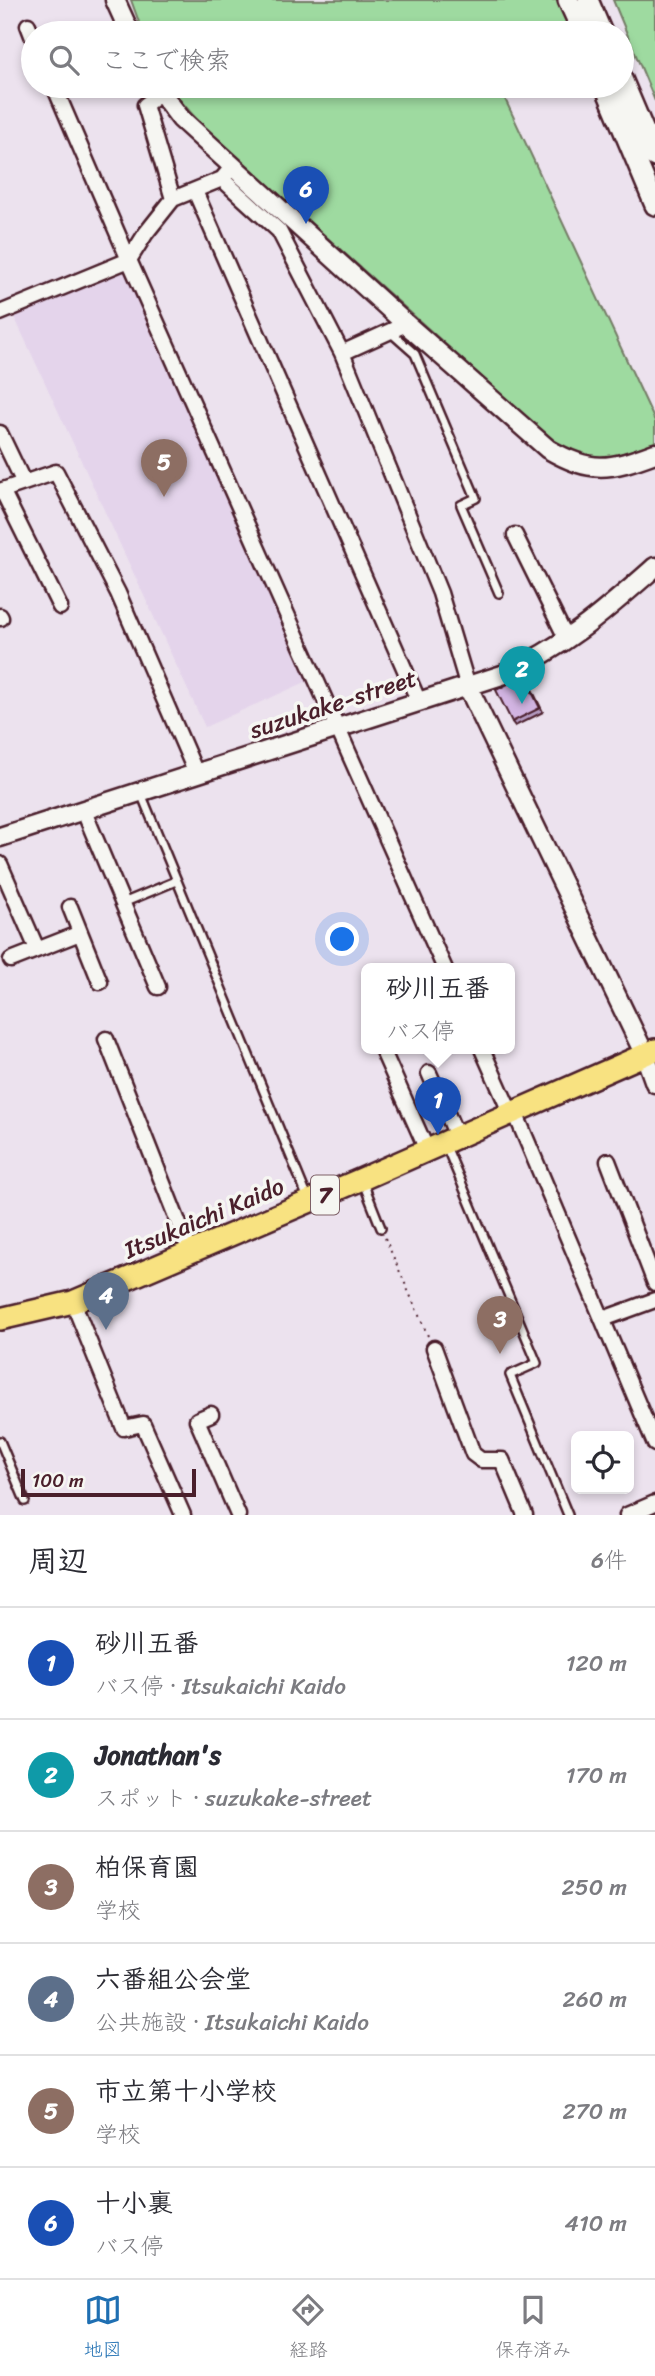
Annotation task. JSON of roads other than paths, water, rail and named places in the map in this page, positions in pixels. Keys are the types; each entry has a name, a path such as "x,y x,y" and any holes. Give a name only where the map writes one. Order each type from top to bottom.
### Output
{"main road":[{"path":"568,0 578,21"},
{"path":"588,0 598,21"},
{"path":"610,98 655,205"},
{"path":"630,98 655,157"},
{"name":"Itsukaichi Kaido","path":"0,1319 73,1301 650,1053"}],"street":[{"path":"115,0 125,21"},
{"path":"59,98 442,963"},
{"path":"151,98 145,105 173,199"},
{"path":"166,98 279,231 342,353 440,593 468,687 650,1053 655,1083"},
{"path":"0,313 129,260 173,199 195,191 227,172"},
{"path":"227,172 397,328 548,449 584,466 602,468 655,453"},
{"path":"195,191 419,702"},
{"path":"342,353 397,328"},
{"path":"0,433 24,483"},
{"path":"60,607 1,491 55,472 118,593 196,773"},
{"path":"515,536 567,640"},
{"name":"suzukake-street","path":"0,837 468,687 525,665 597,618 655,567"},
{"path":"83,809 158,987"},
{"path":"0,864 37,949"},
{"path":"69,907 100,982"},
{"path":"11,960 80,933"},
{"path":"106,1039 190,1252"},
{"path":"385,1054 443,1143"},
{"path":"484,1054 507,1105 514,1110 655,1444"},
{"path":"429,1073 443,1143"},
{"path":"607,1161 655,1283"},
{"path":"603,1319 655,1300"},
{"path":"73,1301 124,1428 143,1424 183,1515"},
{"path":"434,1348 473,1454 481,1460 502,1460 525,1515"},
{"path":"211,1414 197,1420 238,1515"},
{"path":"627,1515 655,1503"}],"lane":[{"path":"397,328 415,355 476,498 461,505 499,593"},
{"path":"140,790 309,1201"},
{"path":"122,903 176,881"},
{"path":"443,1143 537,1363 510,1375 568,1515"},
{"path":"362,1179 381,1228"},
{"path":"0,1441 25,1501"}],"place":[{"name":"十小裏","path":"306,224"},
{"name":"市立第十小学校","path":"164,497"},
{"name":"Jonathan's","path":"522,704"},
{"name":"砂川五番","path":"438,1135"},
{"name":"六番組公会堂","path":"106,1330"},
{"name":"柏保育園","path":"500,1354"}]}
